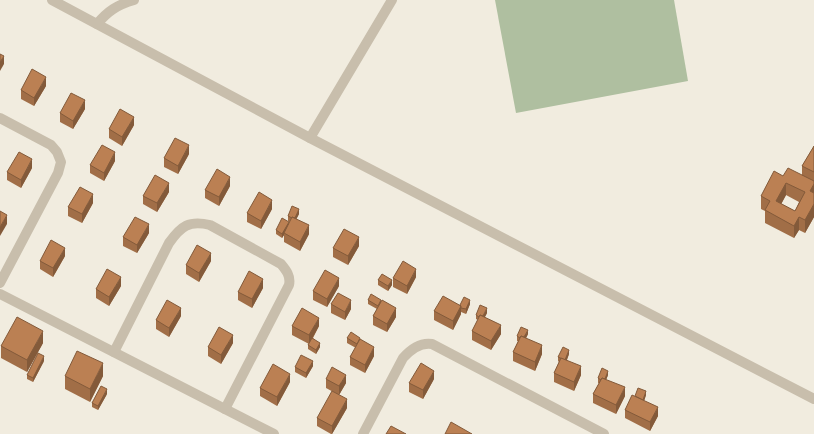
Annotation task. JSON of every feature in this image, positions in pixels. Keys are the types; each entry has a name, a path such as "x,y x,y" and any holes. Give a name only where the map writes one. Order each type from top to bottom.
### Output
{"street":[{"path":"52,0 310,138 814,399"},
{"path":"97,24 115,7 134,0"},
{"path":"310,138 392,0"},
{"path":"0,118 51,145 57,152 61,162 58,173 0,283"},
{"path":"114,352 169,242 178,232 189,224 197,223 210,225 280,264 288,274 290,280 289,285 225,408"},
{"path":"0,294 274,434"},
{"path":"363,434 403,358 412,350 424,344 432,344 604,434"}],"green space":[{"path":"495,0 674,0 688,81 516,113"}],"building":[{"path":"0,54 4,56 0,62"},
{"path":"32,69 46,77 34,98 21,90"},
{"path":"71,93 85,100 73,121 60,113"},
{"path":"120,109 134,117 122,137 109,129"},
{"path":"175,138 189,145 178,166 164,158"},
{"path":"102,145 115,152 104,173 90,165"},
{"path":"814,146 814,172 802,166"},
{"path":"19,152 32,159 21,180 7,172"},
{"path":"788,168 814,181 810,191 814,193 814,204 805,220 799,217 794,226 765,210 770,201 761,196 774,171 783,176","holes":["786,183 805,192 795,211 776,201"]},
{"path":"217,169 230,177 219,197 205,190"},
{"path":"155,175 169,183 157,203 143,196"},
{"path":"80,187 93,194 82,214 68,207"},
{"path":"259,192 272,200 261,221 247,213"},
{"path":"292,206 299,209 295,218 288,216"},
{"path":"0,211 7,215 0,227"},
{"path":"135,217 149,224 137,245 123,237"},
{"path":"292,217 309,225 300,242 284,233"},
{"path":"282,218 289,222 282,234 276,230"},
{"path":"344,229 359,237 348,256 333,248"},
{"path":"51,240 65,248 53,268 40,261"},
{"path":"197,245 211,253 199,273 186,265"},
{"path":"403,261 416,269 407,286 393,278"},
{"path":"107,269 121,277 109,297 96,289"},
{"path":"325,270 339,278 327,299 313,291"},
{"path":"249,271 263,279 252,299 238,292"},
{"path":"382,274 392,280 388,286 378,280"},
{"path":"338,293 351,300 345,312 331,304"},
{"path":"371,294 381,300 378,306 368,300"},
{"path":"443,296 461,306 453,321 434,311"},
{"path":"464,297 470,300 466,309 461,308 460,305"},
{"path":"167,300 181,308 169,328 156,320"},
{"path":"382,300 396,308 387,324 373,316"},
{"path":"480,305 487,308 483,316 480,315 479,317 476,315"},
{"path":"302,308 319,318 309,335 292,326"},
{"path":"480,315 501,325 491,341 472,331"},
{"path":"17,317 43,331 27,360 1,346"},
{"path":"219,327 233,335 221,355 208,347"},
{"path":"521,327 528,330 524,337 521,336 520,338 517,336"},
{"path":"351,332 360,338 357,344 347,338"},
{"path":"521,336 542,345 535,362 513,352"},
{"path":"312,338 320,343 316,350 308,345"},
{"path":"360,339 374,347 365,365 350,357"},
{"path":"563,347 569,350 565,360 558,357"},
{"path":"77,351 103,363 90,389 65,376"},
{"path":"38,353 44,356 33,378 27,375"},
{"path":"301,355 313,361 306,373 295,367"},
{"path":"561,358 581,366 574,382 554,373"},
{"path":"421,363 434,371 423,390 409,383"},
{"path":"273,364 290,374 277,397 260,388"},
{"path":"332,367 346,375 339,386 326,379"},
{"path":"602,368 608,371 605,379 602,378 601,380 598,378"},
{"path":"602,378 625,387 616,405 593,394"},
{"path":"101,386 107,389 98,406 92,403"},
{"path":"638,388 646,391 643,400 635,396"},
{"path":"332,391 347,399 332,426 317,418"},
{"path":"632,395 658,407 650,422 625,410"},
{"path":"451,422 472,434 445,434"},
{"path":"391,426 406,434 386,434"}]}
